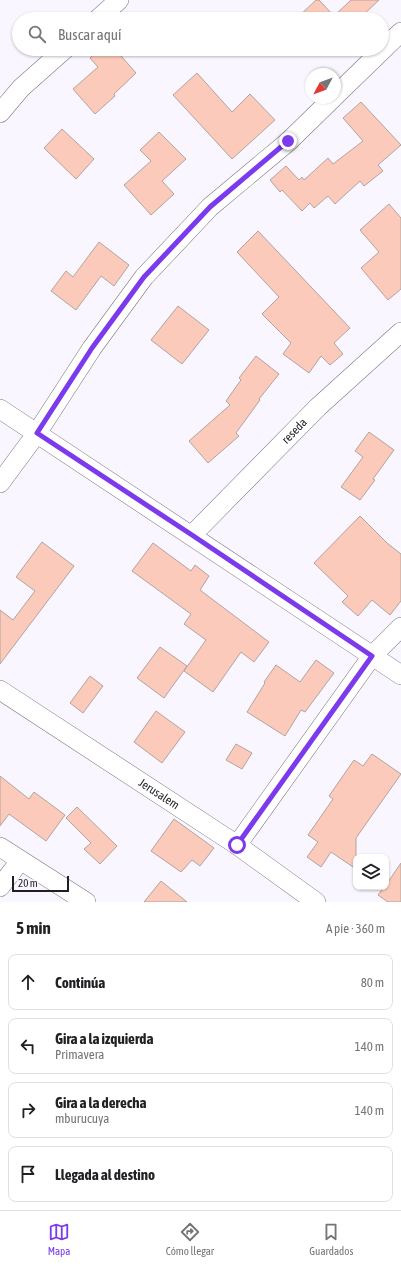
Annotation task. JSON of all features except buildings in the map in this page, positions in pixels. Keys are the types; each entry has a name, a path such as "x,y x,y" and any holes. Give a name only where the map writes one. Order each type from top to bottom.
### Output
{"street":[{"path":"106,12 119,0"},
{"path":"389,44 401,32"},
{"path":"0,113 21,88 57,56"},
{"path":"341,90 376,56"},
{"path":"0,483 37,433 92,348 144,277 210,207 288,141 327,104"},
{"name":"reseda","path":"192,535 318,407 401,332"},
{"path":"0,409 401,675"},
{"path":"237,845 372,656 401,627"},
{"name":"Jerusalem","path":"0,690 237,845 316,902"},
{"path":"0,847 86,902"},
{"path":"0,887 20,861"}],"route":[{"path":"237,845 372,656 37,433 92,348 144,277 210,207 288,141"}]}
